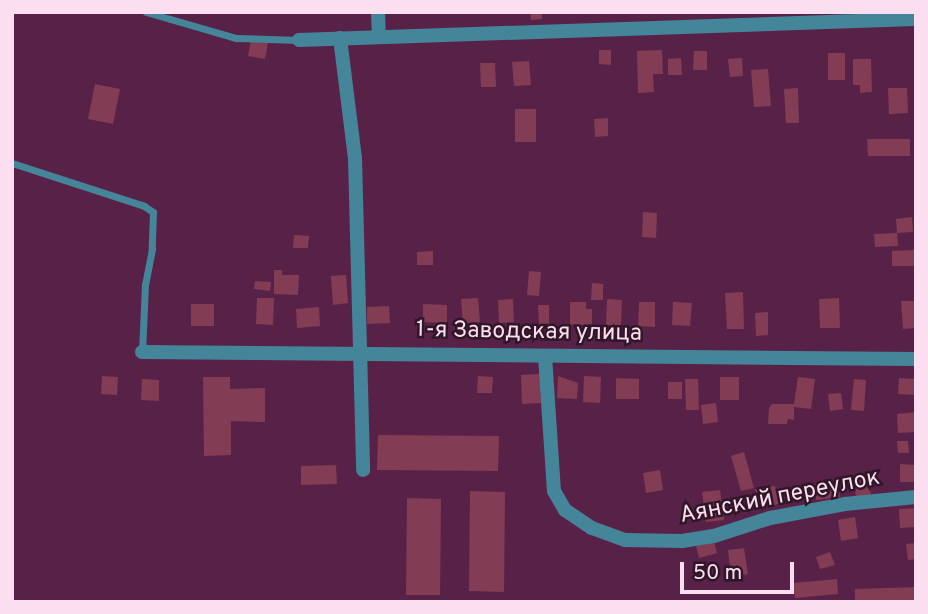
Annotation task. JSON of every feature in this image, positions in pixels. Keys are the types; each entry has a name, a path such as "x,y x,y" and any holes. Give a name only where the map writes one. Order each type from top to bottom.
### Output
{"street":[{"path":"378,12 379,37"},
{"path":"299,40 916,22 915,12"},
{"path":"340,38 355,158 363,470"},
{"name":"1-я Заводская улица","path":"142,352 916,359"},
{"name":"Аянский переулок","path":"545,356 554,491 565,510 592,528 625,540 682,541 714,536 770,519 845,504 916,497"}],"lane":[{"path":"146,12 236,38 299,40"},
{"path":"12,163 144,206 153,212 152,248 145,285 142,352"}],"building":[{"path":"530,12 542,12 542,19 531,20"},
{"path":"251,40 268,43 265,59 248,56"},
{"path":"599,50 611,50 611,65 599,64"},
{"path":"662,50 663,74 653,74 654,92 638,93 637,51"},
{"path":"694,51 707,51 707,70 693,70"},
{"path":"828,53 845,53 845,80 828,80"},
{"path":"681,58 682,75 668,75 668,59"},
{"path":"742,58 743,76 730,77 728,59"},
{"path":"853,59 871,59 872,92 860,93 860,85 853,85"},
{"path":"529,61 531,85 514,86 512,62"},
{"path":"480,63 495,63 496,87 481,87"},
{"path":"768,69 771,106 754,107 751,70"},
{"path":"95,84 120,89 113,124 88,119"},
{"path":"798,88 799,123 786,123 784,89"},
{"path":"888,88 907,88 908,113 889,114"},
{"path":"515,109 536,109 536,142 515,142"},
{"path":"608,118 608,136 595,137 594,119"},
{"path":"867,139 910,139 910,156 868,156"},
{"path":"643,212 657,213 656,238 642,237"},
{"path":"912,217 913,232 897,233 896,219"},
{"path":"897,233 898,246 875,247 874,234"},
{"path":"294,235 309,236 308,248 293,248"},
{"path":"914,250 914,266 892,266 892,251"},
{"path":"433,251 433,265 417,265 417,252"},
{"path":"274,270 282,270 282,275 299,275 298,295 274,294"},
{"path":"529,271 541,272 539,296 527,295"},
{"path":"346,275 348,303 333,305 331,276"},
{"path":"255,281 271,282 270,291 254,289"},
{"path":"592,283 603,284 603,300 591,300"},
{"path":"743,292 744,329 727,329 725,293"},
{"path":"257,298 274,298 273,325 256,324"},
{"path":"478,298 480,322 463,323 461,299"},
{"path":"839,298 840,328 820,328 819,299"},
{"path":"513,299 514,322 499,323 498,300"},
{"path":"607,299 622,300 621,326 606,325"},
{"path":"901,301 916,301 916,328 903,329"},
{"path":"570,302 586,302 586,309 592,309 592,325 570,325"},
{"path":"639,302 655,302 655,327 638,326"},
{"path":"673,302 692,303 690,326 672,325"},
{"path":"191,304 214,304 214,326 191,326"},
{"path":"423,304 447,305 447,323 423,322"},
{"path":"538,305 549,305 549,325 539,325"},
{"path":"389,306 390,323 367,324 367,307"},
{"path":"319,307 320,326 297,328 296,309"},
{"path":"768,312 768,335 756,336 755,313"},
{"path":"540,374 541,403 522,404 521,375"},
{"path":"102,376 118,377 117,395 101,394"},
{"path":"478,376 493,377 492,393 477,393"},
{"path":"558,376 578,383 577,399 557,398"},
{"path":"584,376 601,377 600,403 583,402"},
{"path":"203,377 230,377 230,389 265,388 265,422 231,421 231,455 204,456"},
{"path":"720,377 739,377 739,400 720,400"},
{"path":"798,377 815,379 811,409 794,407 794,420 788,419 787,424 768,424 769,408 772,404 794,404"},
{"path":"616,378 639,379 639,399 616,399"},
{"path":"899,378 916,379 916,395 898,394"},
{"path":"142,379 159,380 159,401 141,400"},
{"path":"685,379 698,379 699,410 686,410"},
{"path":"854,379 866,380 864,411 851,410"},
{"path":"668,382 682,382 682,399 668,399"},
{"path":"841,393 843,409 830,411 828,394"},
{"path":"716,403 718,422 703,424 701,405"},
{"path":"916,412 916,432 898,433 897,414"},
{"path":"378,435 499,436 498,471 377,470"},
{"path":"897,441 908,441 909,453 898,453"},
{"path":"744,452 754,488 741,491 731,456"},
{"path":"900,464 916,465 916,482 900,482"},
{"path":"336,465 337,484 301,485 301,466"},
{"path":"660,470 663,490 646,493 643,473"},
{"path":"869,479 871,496 856,498 854,480"},
{"path":"838,481 840,497 816,500 814,484"},
{"path":"775,486 779,504 759,508 755,489"},
{"path":"720,490 724,520 706,522 702,492"},
{"path":"470,491 505,492 504,592 469,591"},
{"path":"407,498 441,499 440,595 406,595"},
{"path":"916,508 916,527 900,528 899,509"},
{"path":"855,517 858,538 841,541 838,520"},
{"path":"714,542 717,553 699,558 696,546"},
{"path":"916,543 916,559 908,560 906,544"},
{"path":"744,548 748,574 731,577 728,550"},
{"path":"830,552 835,565 820,569 816,557"},
{"path":"837,579 838,594 795,598 793,583"},
{"path":"916,587 916,602 855,602 855,589"}]}
